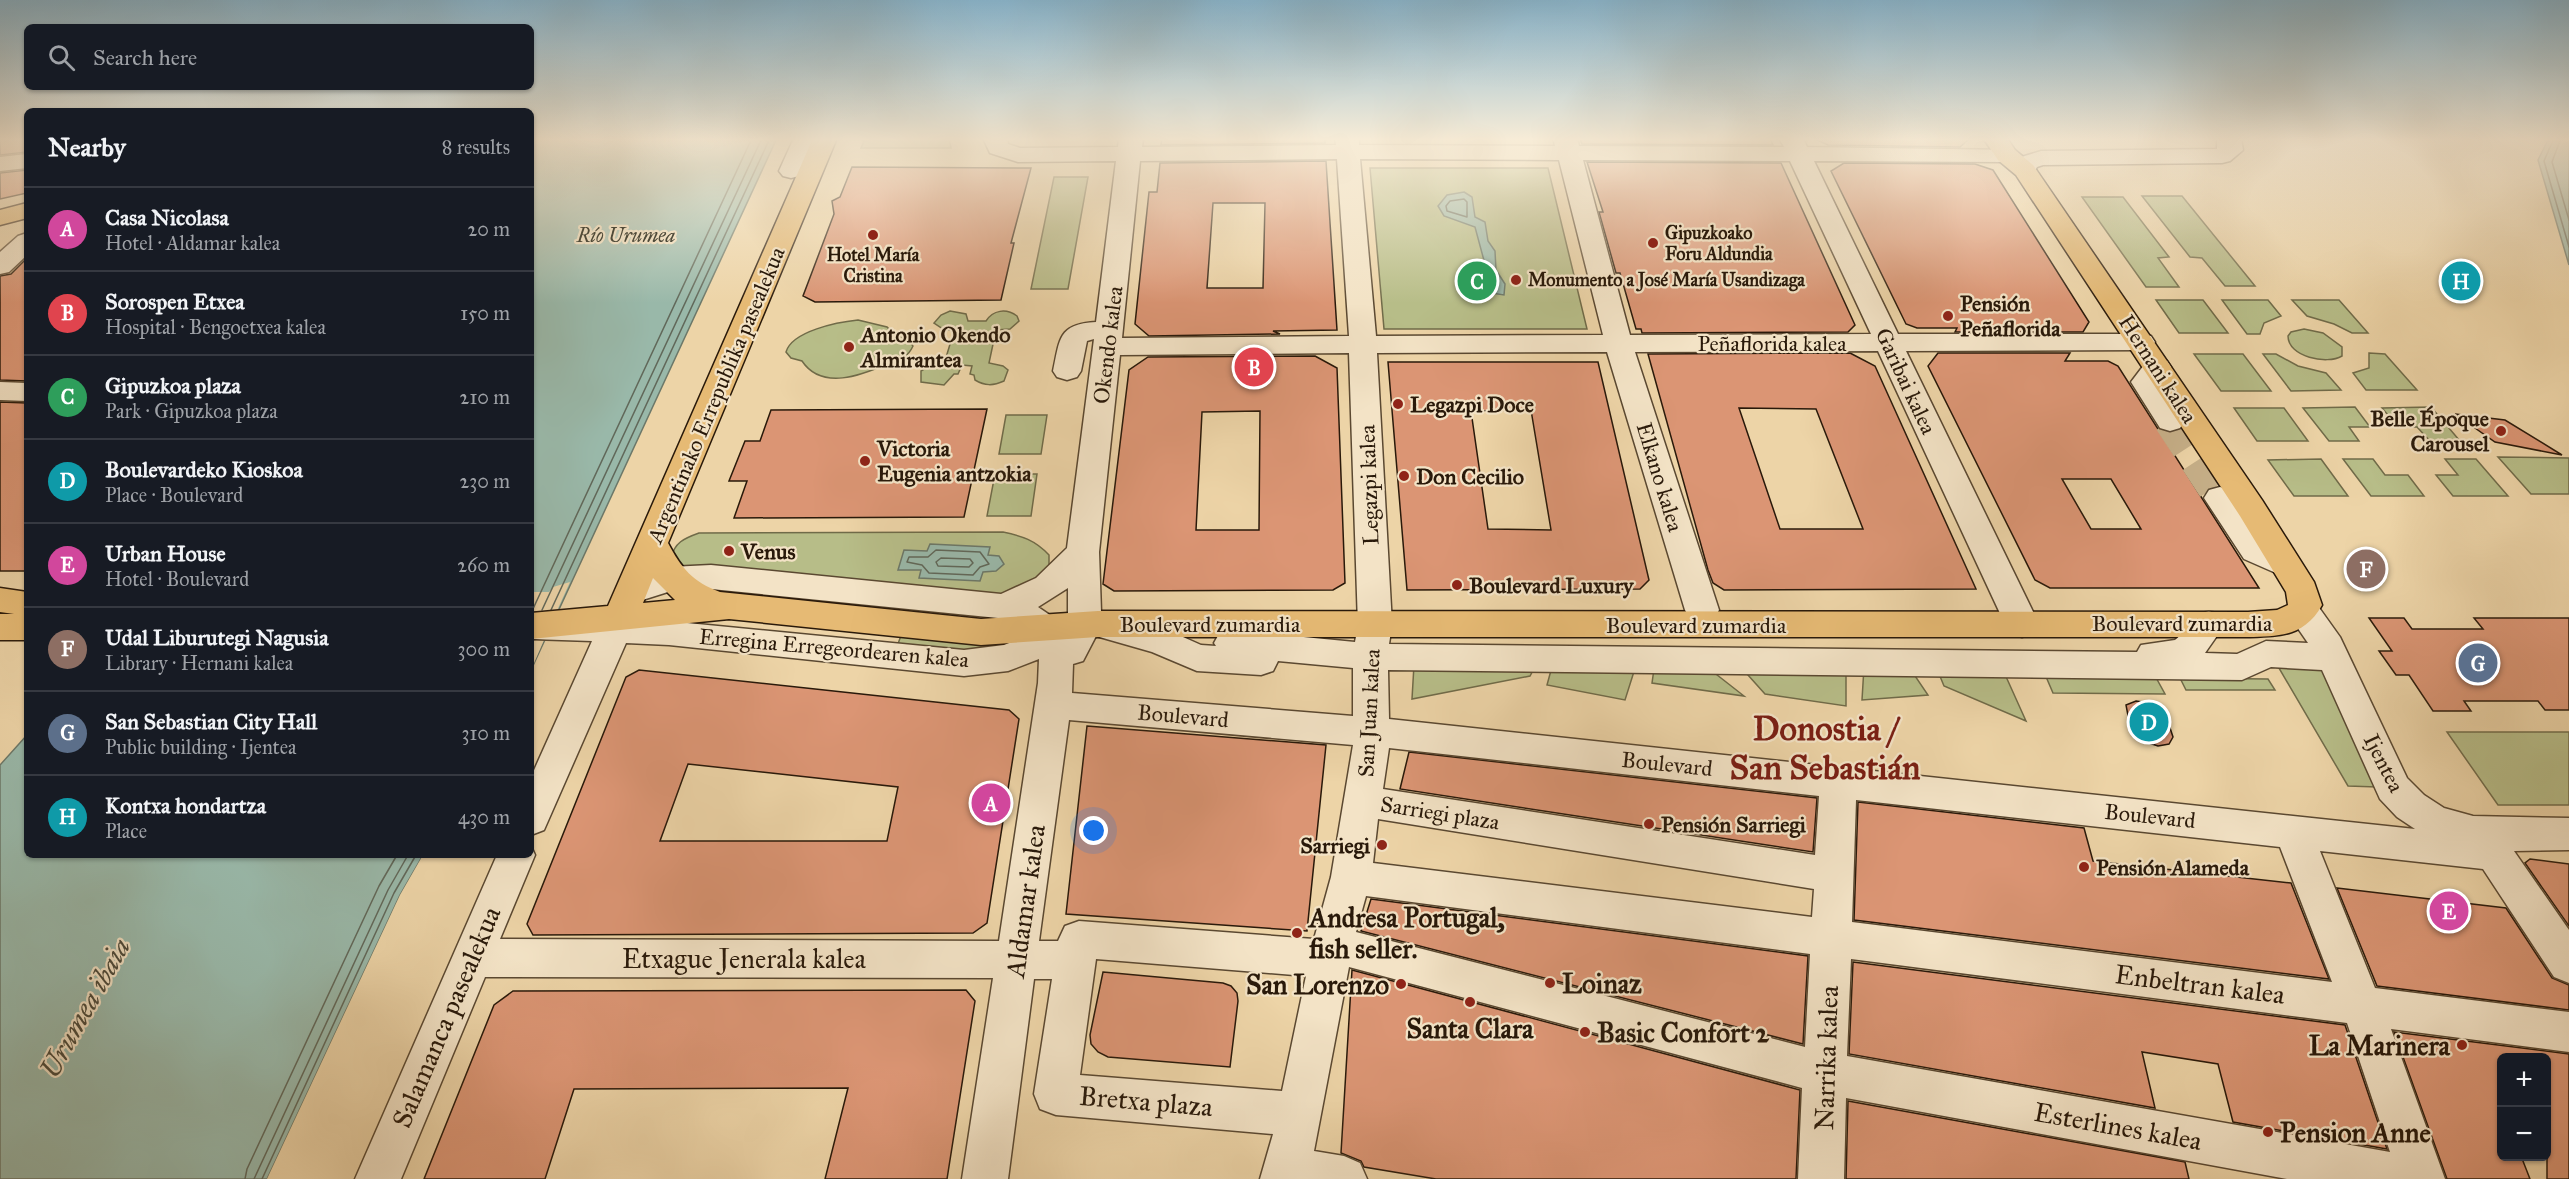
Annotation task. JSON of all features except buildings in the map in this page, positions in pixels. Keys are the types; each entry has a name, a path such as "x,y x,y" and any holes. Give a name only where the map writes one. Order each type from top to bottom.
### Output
{"main road":[{"name":"Argentinako Errepublika pasealekua","path":"623,612 802,193"},
{"name":"Hernani kalea","path":"2035,193 2149,355 2251,508 2302,591 2303,611"},
{"path":"0,218 24,211"},
{"path":"652,546 670,579 688,593 729,607"},
{"path":"0,600 24,604"},
{"name":"Erregina Erregeordearen kalea","path":"623,612 674,612 729,607 981,632 1048,634"},
{"name":"Boulevard zumardia","path":"2209,623 2281,623 2295,619 2303,611"},
{"name":"Boulevard zumardia","path":"1091,624 1373,641 2021,640"},
{"path":"0,627 24,627"}],"street":[{"name":"Okendo kalea","path":"1091,624 1083,552 1125,193"},
{"name":"Legazpi kalea","path":"1351,193 1363,345 1373,641"},
{"name":"Elkano kalea","path":"1580,193 1619,343 1702,610"},
{"name":"Garibai kalea","path":"1816,193 1888,343 2021,640"},
{"path":"0,266 24,245"},
{"name":"Peñaflorida kalea","path":"1067,371 1074,337 1084,331 1108,339 1363,345 1888,343 2149,355"},
{"path":"2149,355 2145,382 2170,421"},
{"path":"0,392 24,392"},
{"path":"2220,498 2255,551 2285,565"},
{"path":"1001,606 1026,600 1044,590 1060,578 1083,552"},
{"name":"Erregina Erregeordearen kalea","path":"623,612 670,579 711,577 1001,606 1025,615 1048,634"},
{"name":"Ijentea","path":"2303,611 2331,652 2393,788 2407,806 2433,821 2488,845"},
{"path":"534,812 623,612"},
{"name":"Erregina Erregeordearen kalea","path":"543,620 623,612 669,632 964,663 1008,658 1048,634 1091,624"},
{"path":"674,612 734,624 896,642"},
{"path":"2021,640 2179,653 2193,647 2209,623"},
{"path":"1055,694 1091,624 1162,642 1197,658 1284,664"},
{"name":"Aldamar kalea","path":"985,1179 1055,694 1048,634"},
{"path":"1231,643 1373,641 1543,657 2242,667 2266,654 2331,652"},
{"name":"San Juan kalea","path":"1362,801 1371,748 1373,641"},
{"name":"Boulevard","path":"1055,694 1371,732 2293,832 2488,845"},
{"path":"1344,1179 1285,1174 1332,951 1351,878 1832,937 1838,782"},
{"name":"Sarriegi plaza","path":"1351,878 1362,801 1834,875"},
{"path":"2293,832 2361,1004 2422,1179"},
{"path":"2569,834 2488,845 2569,964"},
{"name":"Salamanca pasealekua","path":"378,1179 515,858"},
{"name":"Enbeltran kalea","path":"1832,937 2569,1032"},
{"name":"Narrika kalea","path":"1821,1179 1824,1073 1832,937"},
{"name":"Bretxa plaza","path":"1299,1114 1056,1094 1079,939 1332,951"},
{"name":"Esterlines kalea","path":"1332,951 1824,1073 2412,1179"},
{"name":"Etxague Jenerala kalea","path":"471,957 1017,958"},
{"path":"1017,958 1075,960"}],"green space":[{"path":"1051,193 1085,193 1068,289 1031,289"},
{"path":"1372,193 1554,193 1587,329 1384,329"},
{"path":"2142,196 2182,196 2255,286 2225,286 2202,258 2190,257"},
{"path":"2082,197 2123,197 2169,257 2158,258 2179,287 2146,287"},
{"path":"2156,300 2203,300 2228,333 2179,333"},
{"path":"2222,300 2268,300 2281,316 2264,323 2260,334 2247,334"},
{"path":"2292,300 2339,300 2368,333 2352,333 2334,324 2307,316"},
{"path":"950,311 966,314 968,321 986,321 992,314 1000,311 1017,316 1019,321 1010,329 996,330 989,363 1003,366 1008,370 1004,381 993,384 982,383 970,374 972,366 962,365 958,374 954,374 944,385 921,382 921,371 929,366 944,364 954,331 943,329 934,323 941,315"},
{"path":"858,320 887,327 895,335 907,339 913,346 908,354 899,360 843,378 820,376 802,361 791,358 786,352 797,338 806,333 828,325"},
{"path":"2304,329 2323,333 2342,347 2342,356 2327,360 2301,354 2294,349 2288,336 2291,332"},
{"path":"2369,353 2385,354 2417,390 2366,390 2353,373 2369,368"},
{"path":"2194,354 2243,354 2271,391 2221,391"},
{"path":"2263,354 2276,354 2298,366 2326,373 2341,390 2291,391"},
{"path":"2355,407 2370,427 2349,427 2359,441 2329,441 2303,408"},
{"path":"2431,407 2460,441 2430,441 2417,427 2398,427 2382,408"},
{"path":"2234,408 2284,408 2308,441 2257,441"},
{"path":"1006,415 1047,415 1041,454 999,454"},
{"path":"2498,457 2569,458 2569,494 2531,494"},
{"path":"2321,459 2348,496 2294,496 2268,460"},
{"path":"2343,459 2373,459 2385,475 2408,475 2424,496 2371,496"},
{"path":"2445,459 2476,459 2508,496 2453,496 2436,475 2458,475"},
{"path":"995,474 1037,474 1031,516 987,516"},
{"path":"1003,532 1022,537 1039,546 1049,555 1049,567 1044,578 992,598 681,569 672,558 677,545 699,533"},
{"path":"902,633 1006,640 1011,644 995,653 896,649"},
{"path":"1637,662 1625,700 1547,685 1553,663"},
{"path":"1655,662 1703,664 1744,696 1652,683"},
{"path":"1537,663 1530,676 1412,699 1414,665"},
{"path":"2276,663 2325,663 2377,787 2348,786"},
{"path":"1739,665 1846,667 1846,706 1765,694"},
{"path":"1864,667 1909,667 1928,695 1862,700"},
{"path":"1937,669 2003,670 2026,721 1944,686"},
{"path":"2044,672 2154,674 2165,694 2053,693"},
{"path":"2180,678 2268,679 2275,690 2186,690"},
{"path":"2447,732 2569,732 2569,805 2498,805"}],"water":[{"name":"Río Urumea","path":"534,193 752,193 534,664"},
{"path":"1466,193 1472,197 1475,217 1485,222 1488,241 1495,251 1496,270 1505,284 1504,295 1472,290 1470,283 1485,280 1486,268 1475,227 1444,216 1438,206 1447,195"},
{"path":"2548,193 2569,193 2569,265"},
{"path":"930,544 990,547 988,555 999,556 1004,564 996,571 983,572 980,581 919,578 921,570 898,570 904,550 927,551"},
{"name":"Urumea ibaia","path":"24,738 24,858 421,858 400,895 267,1179 0,1179 0,765"}],"pier":[{"path":"570,582 534,663 534,592 549,592 553,587"},
{"path":"421,858 424,858 403,897 270,1179 267,1179 400,895"}],"tunnel":[{"path":"2170,421 2220,498"}],"place":[{"name":"Hotel María Cristina","path":"873,235"},
{"name":"Gipuzkoako Foru Aldundia","path":"1653,243"},
{"name":"Monumento a José María Usandizaga","path":"1516,280"},
{"name":"Gipuzkoa plaza","path":"1477,281"},
{"name":"Kontxa hondartza","path":"2461,281"},
{"name":"Pensión Peñaflorida","path":"1948,316"},
{"name":"Antonio Okendo Almirantea","path":"849,347"},
{"name":"Sorospen Etxea","path":"1254,367"},
{"name":"Legazpi Doce","path":"1398,404"},
{"name":"Belle Époque Carousel","path":"2501,431"},
{"name":"Victoria Eugenia antzokia","path":"865,461"},
{"name":"Don Cecilio","path":"1404,476"},
{"name":"Venus","path":"729,551"},
{"name":"Udal Liburutegi Nagusia","path":"2366,569"},
{"name":"Boulevard Luxury","path":"1457,585"},
{"name":"San Sebastian City Hall","path":"2478,663"},
{"name":"Boulevardeko Kioskoa","path":"2149,722"},
{"name":"Casa Nicolasa","path":"991,803"},
{"name":"Pensión Sarriegi","path":"1649,824"},
{"name":"Sarriegi","path":"1382,845"},
{"name":"Pensión Alameda","path":"2084,867"},
{"name":"Urban House","path":"2449,911"},
{"name":"Andresa Portugal, fish seller.","path":"1297,933"},
{"name":"Loinaz","path":"1550,983"},
{"name":"San Lorenzo","path":"1401,984"},
{"name":"Santa Clara","path":"1470,1002"},
{"name":"Basic Confort 2","path":"1585,1032"},
{"name":"La Marinera","path":"2462,1045"},
{"name":"Pension Anne","path":"2268,1132"}],"district":[{"name":"Donostia / San Sebastián","path":"1825,748"}]}
